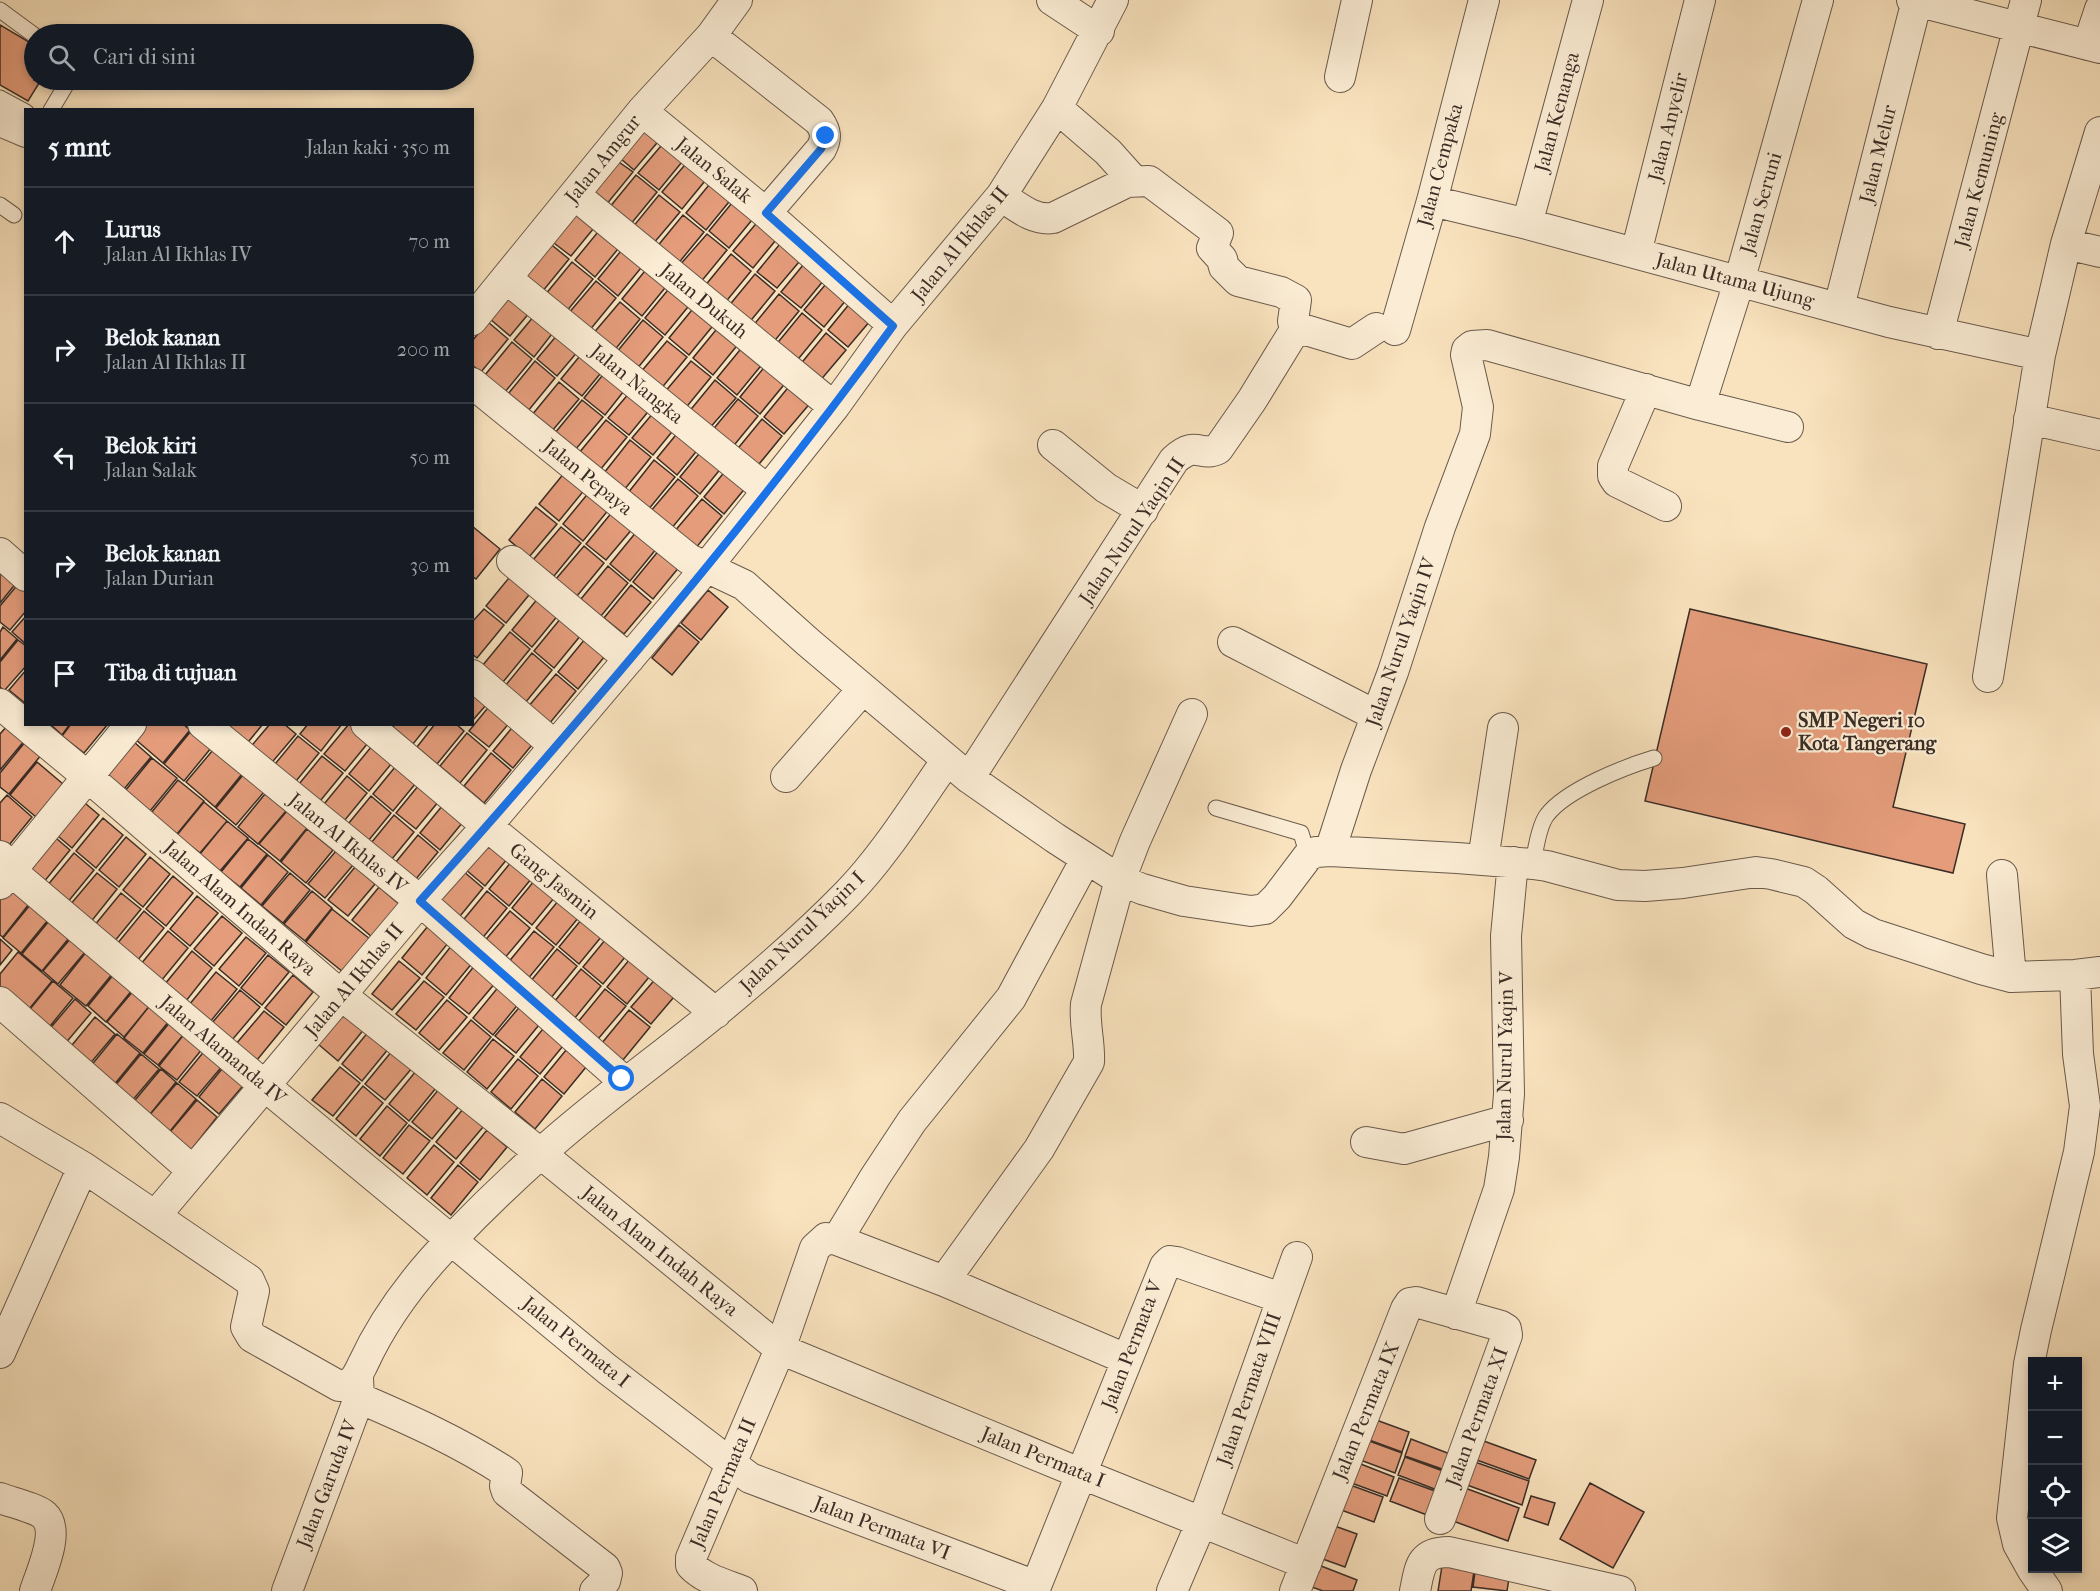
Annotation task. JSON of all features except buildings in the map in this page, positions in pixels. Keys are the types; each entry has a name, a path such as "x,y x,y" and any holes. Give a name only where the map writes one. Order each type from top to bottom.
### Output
{"street":[{"name":"Jalan Amgur","path":"474,318 642,111 711,36 737,0"},
{"path":"1052,0 1099,31"},
{"name":"Jalan Al Ikhlas II","path":"156,1215 420,901 487,826 706,568 834,407 893,326 1001,196 1057,108 1099,31 1113,0"},
{"path":"1340,77 1357,0"},
{"name":"Jalan Cempaka","path":"1295,330 1309,331 1352,344 1386,329 1432,201 1484,0"},
{"name":"Jalan Kenanga","path":"1527,224 1588,0"},
{"name":"Jalan Anyelir","path":"1636,253 1700,0"},
{"name":"Jalan Seruni","path":"1700,405 1739,282 1818,0"},
{"path":"1915,0 2023,14 2094,46 2100,9"},
{"name":"Jalan Melur","path":"1839,307 1915,0"},
{"name":"Jalan Kemuning","path":"1938,334 2023,14"},
{"path":"711,36 819,122 825,131 825,142 821,149 766,213"},
{"path":"1057,108 1108,152 1134,181"},
{"name":"Jalan Salak","path":"642,111 766,213 893,326"},
{"path":"0,121 24,131"},
{"path":"1988,677 2040,355 2066,244 2100,132"},
{"path":"1001,196 1037,218 1045,219 1053,218 1116,186 1134,181 1149,181 1218,233 1212,248 1222,259 1224,267 1238,281 1281,292 1296,300 1293,321 1295,330"},
{"name":"Jalan Dukuh","path":"575,195 834,407"},
{"name":"Jalan Utama Ujung","path":"1432,201 1527,224 1938,334 2040,355"},
{"path":"2066,244 2100,252"},
{"name":"Jalan Nangka","path":"507,279 767,490"},
{"name":"Jalan Nurul Yaqin II","path":"966,765 1035,678 1174,460 1192,448 1208,451 1218,449 1252,400 1295,330"},
{"name":"Jalan Nurul Yaqin IV","path":"966,765 1019,814 1120,880 1184,901 1251,911 1265,909 1319,854 1356,770 1393,672 1440,527 1476,434 1478,407 1467,363 1467,350 1472,346 1487,345 1646,389"},
{"name":"Jalan Pepaya","path":"474,385 689,559 744,585 864,689 966,765"},
{"path":"1666,506 1617,482 1613,476 1613,466 1646,389 1788,427"},
{"path":"2029,419 2100,435"},
{"path":"1053,445 1106,488 1143,510"},
{"path":"0,553 24,574"},
{"path":"512,561 629,659"},
{"path":"1233,642 1375,715"},
{"path":"474,677 555,746"},
{"path":"786,777 864,689"},
{"name":"Jalan Alam Indah Raya","path":"0,704 24,724"},
{"path":"944,1281 1039,1149 1089,1062 1090,1046 1084,1022 1086,1004 1120,880 1192,714"},
{"name":"Jalan Alam Indah Raya","path":"27,726 341,995 540,1153 780,1349"},
{"path":"4,870 88,777 129,726"},
{"name":"Jalan Al Ikhlas IV","path":"205,726 420,901 626,1083"},
{"name":"Gang Jasmin","path":"368,726 716,1013"},
{"path":"1483,860 1503,728"},
{"name":"Jalan Nurul Yaqin I","path":"716,1013 848,893 966,765"},
{"path":"1319,854 1523,863 1547,866 1610,883 1627,885 1683,883 1756,872 1804,882 1854,924 1873,934 2011,977 2088,974 2078,1054 2085,1106 2079,1152 2029,1364 2012,1518 2018,1544 2047,1591"},
{"name":"Jalan Permata II","path":"742,1591 707,1577 691,1565 691,1558 780,1349 815,1248 828,1241 875,1177 912,1121 1011,999 1086,859"},
{"name":"Jalan Nurul Yaqin V","path":"1456,1314 1499,1189 1509,1094 1506,936 1523,863"},
{"name":"Jalan Alamanda IV","path":"4,870 451,1240"},
{"path":"2002,875 2011,977"},
{"path":"0,1002 194,1171"},
{"path":"355,1386 376,1335 451,1240 540,1153 716,1013"},
{"path":"0,1118 83,1167 249,1280 255,1291 246,1328 252,1337 339,1386 355,1386 475,1451 507,1473 505,1486 507,1492 605,1568 608,1573 605,1581 595,1591"},
{"path":"1366,1143 1404,1149 1508,1120"},
{"path":"0,1353 83,1167"},
{"name":"Jalan Permata I","path":"451,1240 608,1369 732,1463"},
{"path":"828,1241 944,1281 1126,1359"},
{"name":"Jalan Permata VIII","path":"1172,1591 1202,1522 1297,1257"},
{"name":"Jalan Permata V","path":"1035,1588 1161,1272 1170,1261 1281,1298"},
{"name":"Jalan Permata IX","path":"1306,1563 1406,1309 1410,1303 1416,1302 1456,1314"},
{"name":"Jalan Permata XI","path":"1440,1519 1507,1335 1506,1329 1501,1326 1456,1314"},
{"name":"Jalan Permata I","path":"780,1349 1082,1474 1306,1563"},
{"name":"Jalan Garuda IV","path":"286,1591 355,1386"},
{"name":"Jalan Permata VI","path":"732,1463 750,1478 1035,1588"},
{"path":"0,1498 43,1515 49,1524 52,1533 35,1591"},
{"path":"1415,1591 1422,1562 1428,1555 1438,1552 1449,1552 1543,1583 1620,1591"},
{"path":"1295,1591 1306,1563"}],"lane":[{"path":"0,10 24,28"},
{"path":"52,108 63,90"},
{"path":"0,98 24,111"},
{"path":"0,204 14,215"},
{"path":"1523,863 1546,816 1569,796 1634,764 1654,758"},
{"path":"1216,808 1301,833 1319,854"}],"place":[{"name":"SMP Negeri 10 Kota Tangerang","path":"1786,732"}],"route":[{"path":"622,1079 420,901 487,826 706,568 834,407 893,326 766,213 821,149 826,136"}]}
